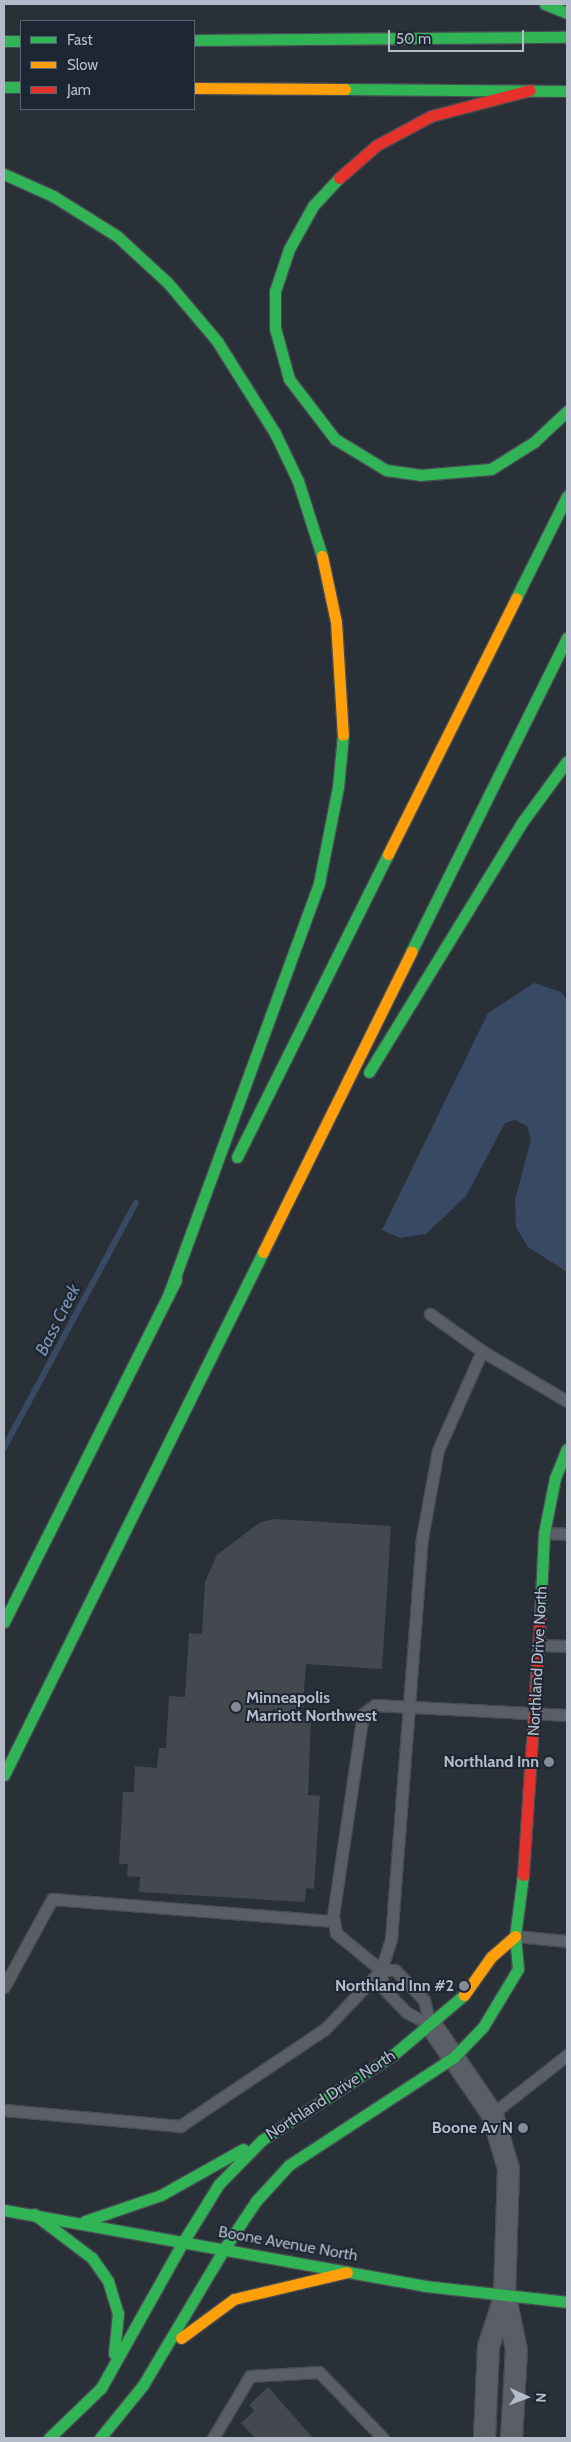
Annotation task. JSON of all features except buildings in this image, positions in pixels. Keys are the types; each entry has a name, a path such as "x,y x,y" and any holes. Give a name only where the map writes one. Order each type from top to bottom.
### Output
{"main road":[{"path":"545,4 567,13"},
{"path":"195,40 567,36"},
{"path":"4,41 20,41"},
{"path":"4,87 20,87"},
{"path":"195,88 567,91"},
{"path":"530,90 431,116 377,145 344,171 309,212 283,263 275,292 275,328 289,378 309,410 335,439 386,470 428,475 491,469 534,442 567,410"},
{"path":"4,174 53,196 117,236 168,283 217,341 274,433 298,482 325,566 336,622 344,719 338,786 319,883 168,1296"},
{"path":"4,1622 567,496"},
{"path":"4,1775 567,638"},
{"path":"276,1224 524,821 567,761"},
{"name":"Northland Drive North","path":"158,2360 224,2249 256,2201 289,2165 454,2057 483,2027 518,1969 515,1936 528,1860 544,1533 553,1486 567,1449"},
{"name":"Northland Drive North","path":"101,2388 184,2242 220,2184 262,2140 393,2055 459,2002 491,1957 515,1936"},
{"path":"80,2222 161,2196 262,2140"},
{"name":"Boone Avenue North","path":"4,2210 80,2222 347,2272 504,2297 567,2302"},
{"path":"34,2214 92,2258 112,2290 118,2313 117,2344 101,2388 49,2438"},
{"path":"100,2438 129,2406 158,2360 197,2323 234,2299 347,2272"}],"street":[{"path":"431,2025 492,2114 508,2168 504,2297 516,2349 511,2438"},
{"path":"484,2438 488,2346 504,2297"}],"lane":[{"path":"430,1314 482,1351 567,1401"},
{"path":"431,2025 406,2012 383,1988 381,1970 391,1939 422,1538 438,1450 482,1351"},
{"path":"544,1533 567,1534"},
{"path":"539,1645 567,1646"},
{"path":"431,2025 424,2000 395,1970 381,1970 336,1933 334,1922 363,1714 375,1705 567,1715"},
{"path":"4,1987 52,1899 334,1922"},
{"path":"515,1936 567,1941"},
{"path":"4,2110 180,2126 324,2029 381,1970"},
{"path":"492,2114 567,2055"},
{"path":"213,2438 250,2376 319,2372 383,2438"}],"water":[{"path":"534,983 561,992 567,1000 567,1272 528,1247 516,1227 515,1200 531,1139 527,1126 515,1120 505,1123 466,1196 426,1234 400,1238 382,1230 488,1013"}],"waterway":[{"name":"Bass Creek","path":"4,1448 136,1203"}],"traffic: fast":[{"path":"545,4 567,13"},
{"path":"195,40 567,37"},
{"path":"4,41 20,41"},
{"path":"4,87 20,87"},
{"path":"345,89 567,91"},
{"path":"4,174 53,196 117,236 168,283 217,341 275,433 298,481 322,556"},
{"path":"339,178 313,206 289,249 275,291 275,328 289,379 335,439 386,470 420,475 491,469 534,442 567,411"},
{"path":"516,598 567,496"},
{"path":"411,952 567,638"},
{"path":"168,1296 319,883 338,787 343,735"},
{"path":"369,1072 523,821 567,761"},
{"path":"237,1157 388,854"},
{"path":"4,1775 263,1252"},
{"path":"4,1622 176,1280"},
{"path":"540,1618 544,1533 555,1478 567,1449"},
{"path":"224,2249 256,2201 289,2165 454,2057 483,2027 518,1969 515,1936 523,1875"},
{"path":"183,2242 219,2184 262,2140 393,2055 464,1995"},
{"path":"85,2221 161,2195 243,2149"},
{"path":"4,2210 425,2286 567,2302"},
{"path":"34,2214 92,2258 108,2281 118,2313 114,2354"},
{"path":"49,2438 101,2388 183,2242"},
{"path":"100,2438 143,2385 224,2249"}],"traffic: slow":[{"path":"195,88 345,89"},
{"path":"322,556 336,622 343,735"},
{"path":"388,854 516,598"},
{"path":"263,1252 411,952"},
{"path":"464,1995 491,1957 515,1936"},
{"path":"181,2338 234,2299 347,2272"}],"traffic: jam":[{"path":"339,178 377,145 431,116 530,90"},
{"path":"523,1875 540,1618"}],"place":[{"name":"Minneapolis Marriott Northwest","path":"236,1707"},
{"name":"Northland Inn","path":"549,1762"},
{"name":"Northland Inn #2","path":"464,1986"},
{"name":"Boone Av N","path":"523,2128"}]}
